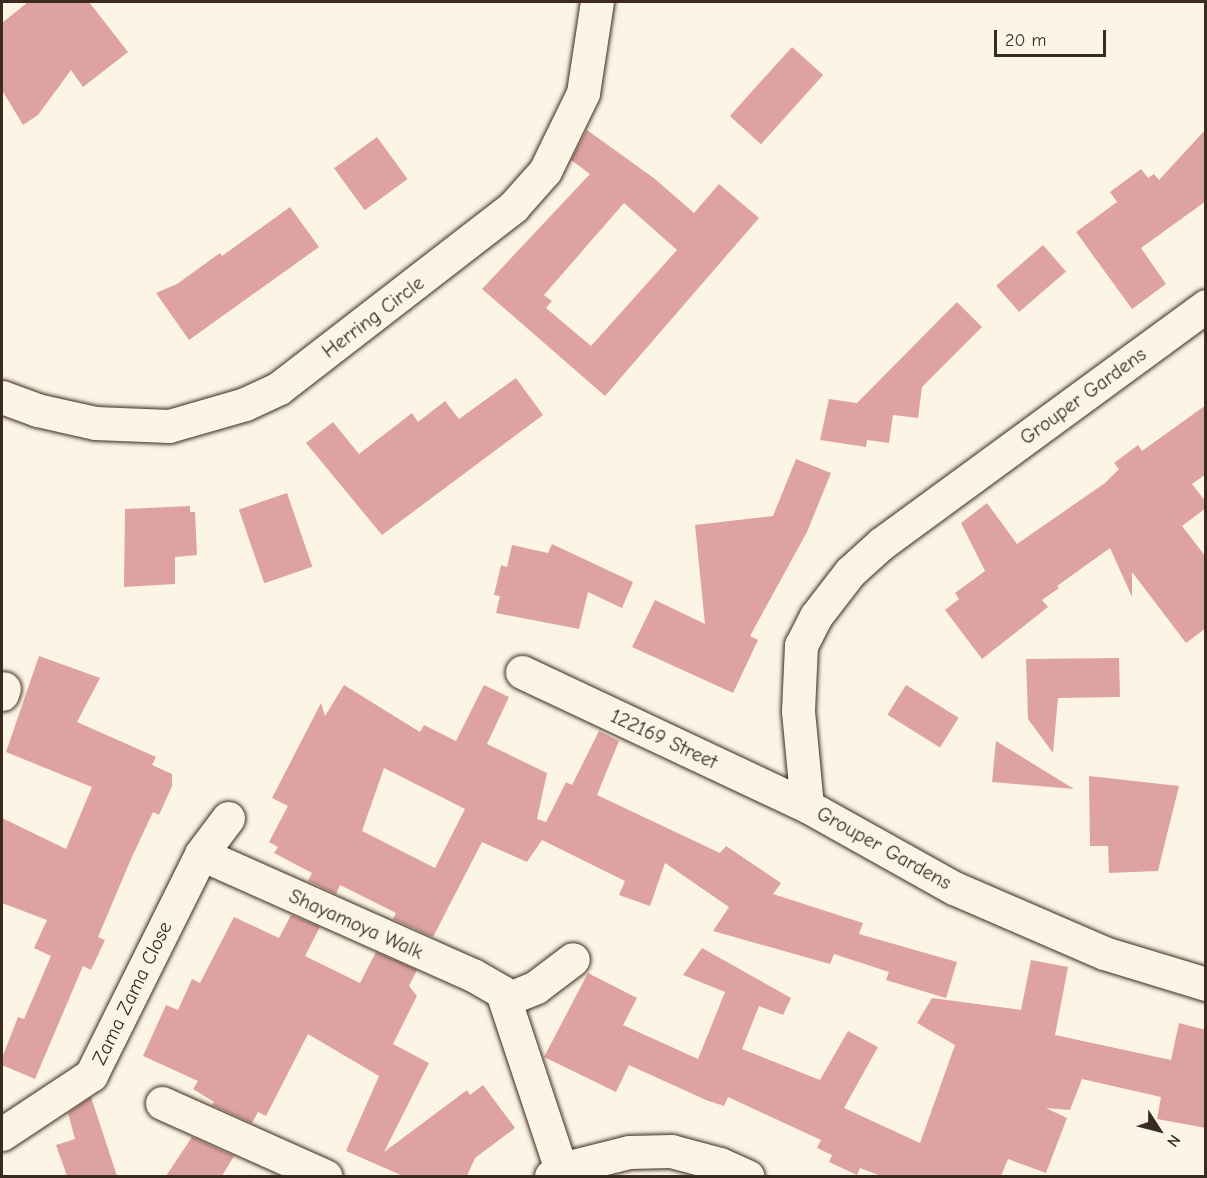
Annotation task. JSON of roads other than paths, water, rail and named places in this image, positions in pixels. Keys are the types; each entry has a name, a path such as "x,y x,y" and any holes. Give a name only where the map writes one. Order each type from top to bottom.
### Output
{"street":[{"name":"Herring Circle","path":"2,397 37,410 95,423 169,426 245,404 279,388 513,207 545,171 583,93 597,2"},
{"name":"Grouper Gardens","path":"1206,306 882,543 832,591 801,645 798,673 807,806 954,888 1104,953 1206,984"},
{"name":"122169 Street","path":"522,672 807,806"},
{"name":"Zama Zama Close","path":"2,1134 92,1075 201,854 228,818"},
{"name":"Shayamoya Walk","path":"201,854 473,975 507,999"},
{"path":"573,959 536,987 507,999 556,1173 628,1152 671,1151 720,1164 747,1176"},
{"path":"162,1102 325,1176"}]}
